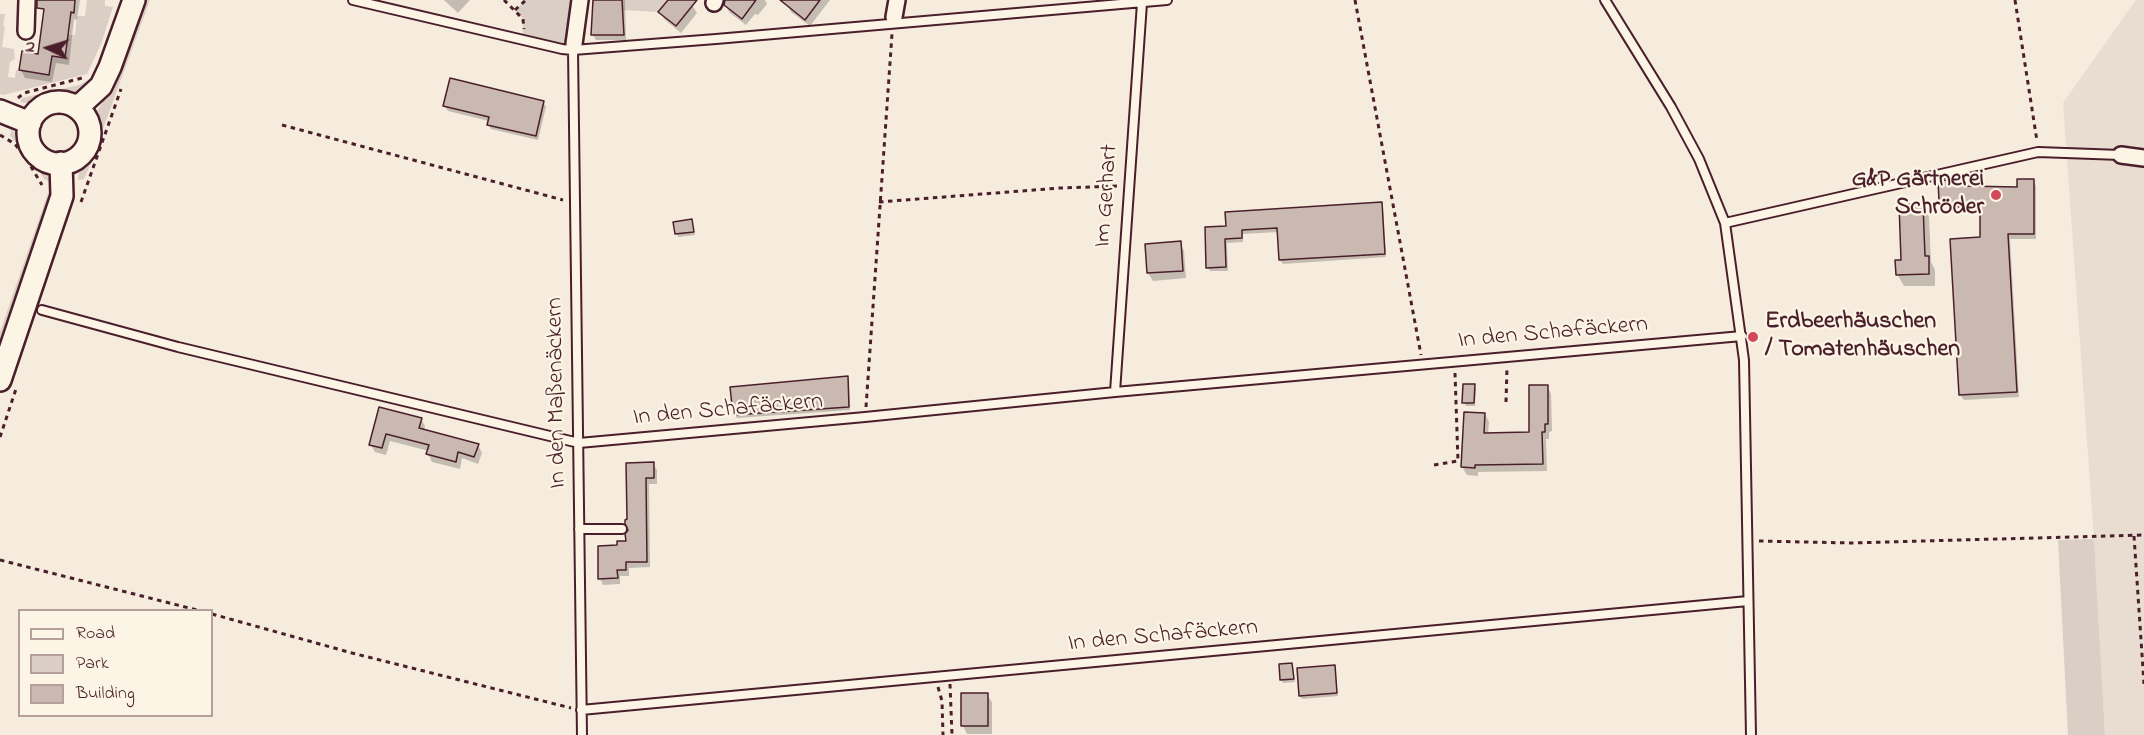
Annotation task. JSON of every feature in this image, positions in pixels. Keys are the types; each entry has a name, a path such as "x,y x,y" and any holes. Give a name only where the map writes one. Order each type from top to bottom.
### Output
{"street":[{"path":"26,31 27,0"},
{"path":"78,108 101,86 134,0"},
{"path":"573,47 580,0"},
{"path":"893,20 897,0"},
{"path":"50,103 69,103 85,116 90,136 87,147 71,161 61,164 51,162 34,151 28,132 14,117 34,114 50,103"},
{"path":"2121,155 2144,158"},
{"path":"0,381 62,196 61,164"}],"lane":[{"path":"353,0 562,49 716,39 893,20 1167,0"},
{"path":"1605,0 1671,107 1699,159 1725,223 1744,360 1751,735"},
{"name":"Im Gerhart","path":"1115,392 1142,3"},
{"name":"In den Maßenäckern","path":"573,47 582,735"},
{"path":"1725,223 2038,152 2121,155"},
{"name":"In den Schafäckern","path":"42,310 178,347 579,443 1742,336"},
{"path":"579,529 622,529"},
{"name":"In den Schafäckern","path":"581,710 1748,601"}],"path":[{"path":"504,0 523,19 522,40"},
{"path":"515,10 526,0"},
{"path":"1355,0 1423,365"},
{"path":"2015,0 2038,152"},
{"path":"865,417 893,20"},
{"path":"14,117 18,97 24,93 86,77"},
{"path":"282,125 574,203"},
{"path":"0,135 15,144 41,182 44,193"},
{"path":"879,202 1060,188 1128,186"},
{"path":"1506,402 1507,357"},
{"path":"1434,465 1458,460 1454,362"},
{"path":"2134,535 2144,684"},
{"path":"1748,540 1851,543 2144,535"},
{"path":"0,560 193,609"},
{"path":"213,615 352,653 581,710"},
{"path":"950,677 952,735"},
{"path":"933,678 942,701 943,735"}],"shaded area":[{"path":"2136,0 2144,0 2144,735 2105,735 2094,539 2063,103"}],"green space":[{"path":"87,0 105,0 105,6 113,7 101,44 87,74 0,94 0,14 5,14 2,47 14,49 15,59 10,62 8,77 15,78 16,70 48,75 52,56 65,58 67,35 75,35 77,16 85,16"},
{"path":"143,0 150,0 88,170 84,179 78,180 79,169 94,142 97,111 112,87"},
{"path":"526,0 573,0 565,45 523,36 523,19 515,10"},
{"path":"622,0 668,0 658,12 622,10"},
{"path":"91,79 82,91 71,94 50,94 37,101 20,102 22,98 79,85"},
{"path":"11,129 21,138 30,155 43,166 49,175 50,182 44,179 34,162 10,136"},
{"path":"48,193 51,194 49,206 0,352 0,332"},
{"path":"2094,539 2105,735 2068,735 2058,540"}],"building":[{"path":"37,0 75,0 74,13 71,12 65,58 52,56 49,75 19,70 22,51 38,54 44,9 37,8"},
{"path":"593,0 622,0 624,35 591,35"},
{"path":"668,0 697,0 676,26 658,12"},
{"path":"725,0 756,0 742,19 724,5"},
{"path":"780,0 820,0 805,20"},
{"path":"450,78 544,101 536,136 487,125 489,117 443,106"},
{"path":"1965,178 1966,186 2017,187 2017,179 2034,179 2034,234 2008,234 2017,392 1959,395 1950,239 1980,237 1980,206 1948,207 1948,200 1939,201 1938,181"},
{"path":"1382,202 1385,254 1279,260 1277,228 1242,230 1242,238 1225,239 1226,267 1206,268 1205,227 1226,226 1225,212"},
{"path":"1899,204 1923,204 1925,256 1929,256 1929,274 1896,275 1895,260 1901,260"},
{"path":"692,219 694,232 675,234 673,222"},
{"path":"1181,241 1183,271 1147,273 1145,244"},
{"path":"848,376 849,407 733,415 730,387"},
{"path":"1463,384 1475,384 1474,403 1462,403"},
{"path":"1529,385 1548,385 1548,424 1545,424 1545,432 1542,432 1543,464 1461,467 1464,412 1485,413 1484,433 1529,432"},
{"path":"379,407 422,418 419,428 479,444 474,457 458,452 456,462 426,454 429,445 386,434 382,448 369,445"},
{"path":"654,462 654,478 646,478 647,562 626,562 626,570 617,570 618,578 598,579 598,546 617,545 617,541 626,541 625,534 628,530 625,524 627,519 626,463"},
{"path":"1292,663 1294,679 1280,680 1279,664"},
{"path":"1335,665 1337,693 1299,696 1297,668"},
{"path":"961,693 988,693 988,726 961,726"}],"place":[{"name":"G&P Gärtnerei Schröder","path":"1996,195"},
{"name":"Erdbeerhäuschen / Tomatenhäuschen","path":"1753,337"}]}
